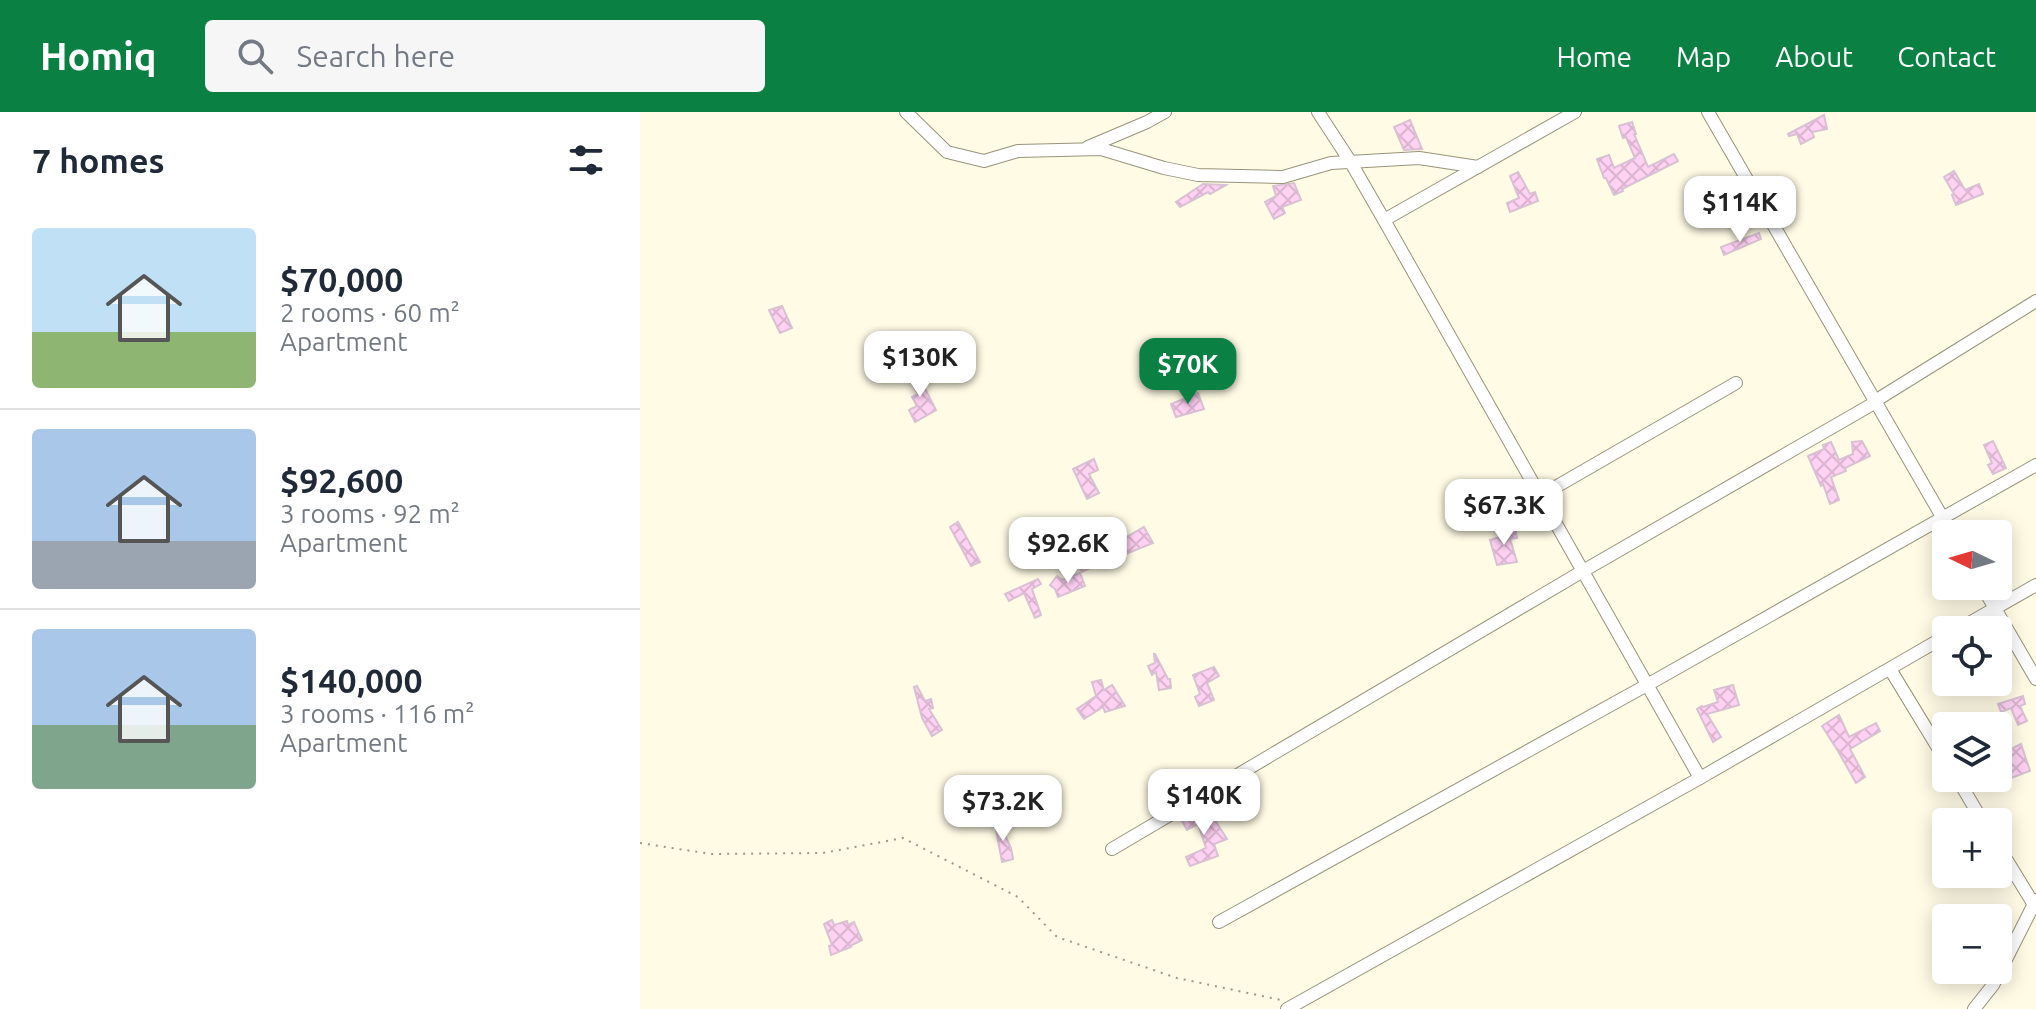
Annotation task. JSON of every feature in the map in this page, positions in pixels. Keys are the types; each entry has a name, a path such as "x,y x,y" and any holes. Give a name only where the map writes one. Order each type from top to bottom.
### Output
{"street":[{"path":"906,112 947,152 984,161 1018,151 1101,149 1198,175 1283,177 1331,163 1419,158 1478,167"},
{"path":"1082,150 1165,112"},
{"path":"1318,112 1384,220 1700,778"},
{"path":"1384,220 1575,112"},
{"path":"1708,112 1943,518"},
{"path":"1112,849 1875,401 2036,301"},
{"path":"1540,496 1736,383"},
{"path":"1219,922 2036,465"},
{"path":"1981,616 2036,585"},
{"path":"1990,600 2036,679"},
{"path":"1293,1006 1932,644"},
{"path":"1890,669 1932,738"},
{"path":"1974,1009 1993,985 2035,905 2012,868"}],"path":[{"path":"640,843 711,854 823,853 903,838 1018,897 1057,937 1177,978 1293,1006"}],"building":[{"path":"1824,115 1827,129 1812,132 1814,137 1801,144 1797,134 1789,136 1788,134"},
{"path":"1410,120 1422,149 1404,150 1394,127"},
{"path":"1632,122 1648,167 1674,154 1678,161 1614,195 1597,159 1609,155 1614,168 1635,158 1619,126"},
{"path":"1954,171 1965,190 1979,184 1983,194 1956,205 1954,194 1944,177"},
{"path":"1518,172 1530,194 1535,192 1538,201 1510,212 1507,203 1519,198 1510,176"},
{"path":"1294,183 1301,200 1282,207 1285,213 1274,219 1265,202 1276,196 1273,186"},
{"path":"1203,184 1226,185 1180,207 1176,202"},
{"path":"1759,233 1761,239 1724,255 1721,247"},
{"path":"782,306 792,328 780,333 769,310"},
{"path":"915,369 936,410 915,422 909,410 917,406 912,397 918,394 907,375"},
{"path":"1198,393 1204,409 1176,417 1171,404"},
{"path":"1862,441 1870,456 1831,477 1839,500 1830,504 1808,456 1831,442 1839,460 1853,454 1852,442"},
{"path":"1993,441 2006,468 1993,474 1984,445"},
{"path":"1094,459 1098,470 1089,474 1099,493 1087,499 1073,469"},
{"path":"958,522 980,562 971,566 950,527"},
{"path":"1144,527 1153,543 1121,556 1115,544"},
{"path":"1515,528 1517,538 1510,539 1517,562 1497,565 1490,540 1500,537 1497,532"},
{"path":"1069,532 1090,568 1082,572 1062,536"},
{"path":"1080,573 1085,586 1058,597 1050,585 1057,576 1063,580"},
{"path":"1038,579 1041,584 1032,589 1041,615 1035,618 1024,593 1009,601 1005,594"},
{"path":"1154,654 1170,679 1171,688 1159,690 1156,672 1152,675 1148,666 1155,663"},
{"path":"1214,667 1219,676 1207,683 1214,700 1199,706 1195,697 1200,694 1193,675"},
{"path":"1101,680 1104,690 1112,685 1125,706 1105,712 1103,707 1084,719 1077,709 1096,696 1092,682"},
{"path":"1733,685 1739,705 1707,714 1721,737 1713,742 1697,709 1718,702 1714,690"},
{"path":"917,686 925,701 931,699 933,708 929,709 942,730 932,736 922,718 914,687"},
{"path":"2023,696 2025,704 2020,706 2027,721 2018,725 2011,708 2001,712 1998,704"},
{"path":"1839,715 1849,737 1876,723 1880,731 1850,749 1865,777 1856,783 1822,726"},
{"path":"2021,744 2030,771 2012,778 2012,748"},
{"path":"1195,810 1201,821 1211,814 1227,839 1214,844 1218,856 1190,866 1186,857 1206,848 1198,824 1187,830 1181,819"},
{"path":"997,818 1013,859 1002,862 994,819"},
{"path":"832,920 834,925 854,922 862,940 831,955 829,946 832,945 824,924"}]}
